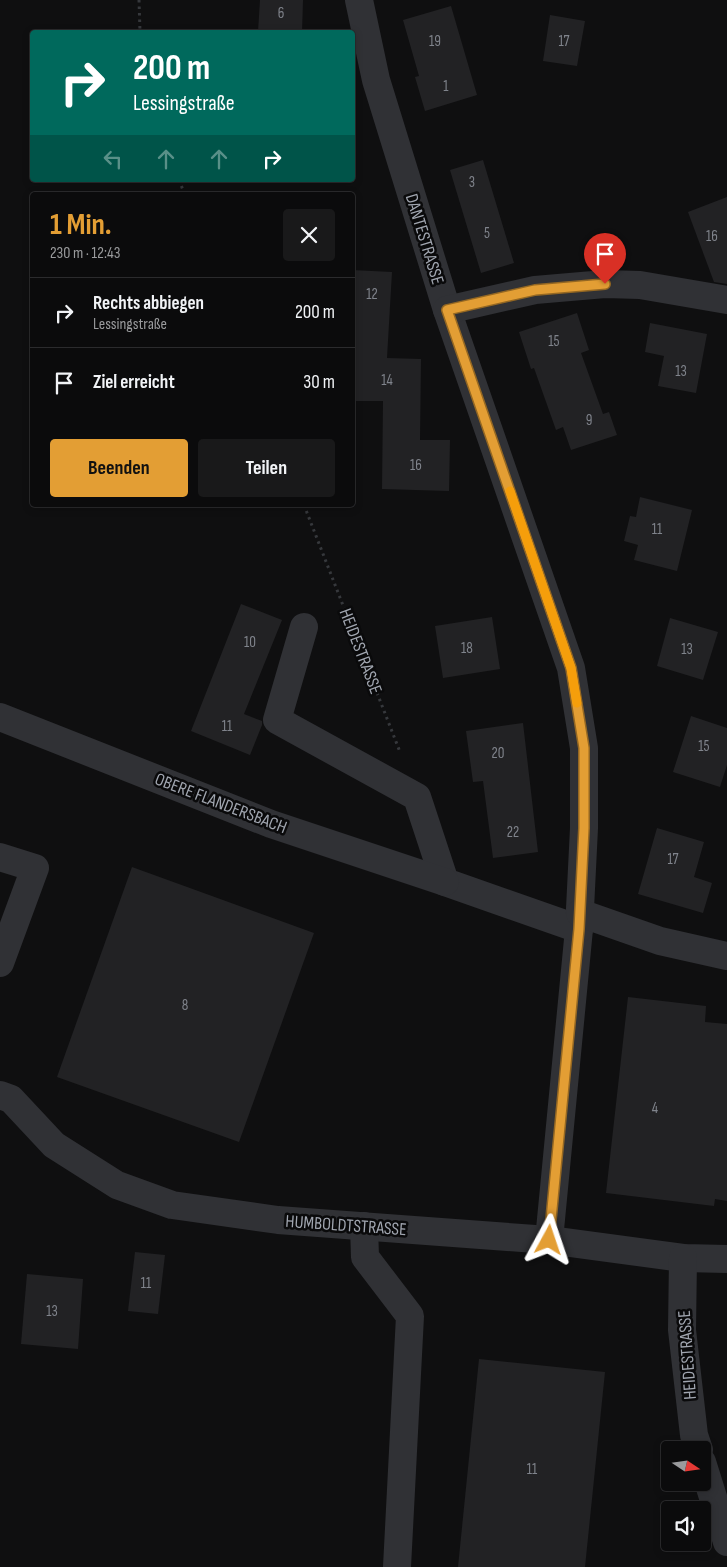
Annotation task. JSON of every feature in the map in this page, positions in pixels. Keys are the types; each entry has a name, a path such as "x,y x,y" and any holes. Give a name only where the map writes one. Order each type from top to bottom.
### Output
{"street":[{"name":"DANTESTRASSE","path":"360,0 376,80 447,310 571,668 584,748 584,828 580,921 549,1240"},
{"path":"447,310 535,290 605,284 640,284 727,300"},
{"path":"304,627 277,720 417,797 445,882 580,921 727,956"},
{"name":"OBERE FLANDERSBACH","path":"0,717 271,824 445,882"},
{"path":"0,857 35,868 0,963"},
{"name":"HUMBOLDTSTRASSE","path":"0,1095 11,1099 54,1145 117,1185 172,1205 278,1220 549,1240 684,1258 727,1258"},
{"path":"364,1226 365,1258 410,1316 397,1567"},
{"name":"HEIDESTRASSE","path":"684,1258 682,1330 696,1441"},
{"path":"711,1491 727,1542"}],"path":[{"path":"139,0 140,30"},
{"name":"HEIDESTRASSE","path":"305,507 417,797"}],"building":[{"path":"260,0 303,0 302,30 258,30"},
{"path":"451,6 477,95 425,111 415,77 419,76 403,20"},
{"path":"550,15 585,21 577,66 543,61"},
{"path":"483,160 514,263 481,273 450,170"},
{"path":"727,197 727,284 714,282 688,212"},
{"path":"355,270 392,272 387,358 421,359 420,440 450,440 449,491 382,489 383,401 355,401"},
{"path":"577,313 589,350 581,353 603,414 609,412 617,435 571,450 563,427 556,430 534,368 531,369 519,332"},
{"path":"650,323 707,334 696,393 658,386 664,356 645,352"},
{"path":"640,497 692,510 677,571 634,560 638,545 624,541 630,516 636,517"},
{"path":"241,604 282,620 244,714 262,721 250,755 191,731"},
{"path":"492,617 500,669 443,678 435,626"},
{"path":"670,618 718,632 703,680 657,666"},
{"path":"691,716 727,728 727,765 720,787 673,772"},
{"path":"523,723 538,852 493,858 483,781 473,782 466,731"},
{"path":"657,828 704,842 694,877 712,883 703,913 638,894"},
{"path":"132,867 314,933 239,1142 57,1077"},
{"path":"628,997 706,1006 705,1022 727,1024 727,1201 715,1199 714,1206 606,1193"},
{"path":"135,1252 165,1255 158,1314 128,1311"},
{"path":"27,1274 83,1279 78,1349 21,1344"},
{"path":"479,1359 605,1372 585,1567 458,1567"}],"slow traffic":[{"path":"510,491 571,668 577,703"}],"route":[{"path":"549,1240 579,929 584,828 584,748 571,668 447,310 535,290 605,284"}]}
